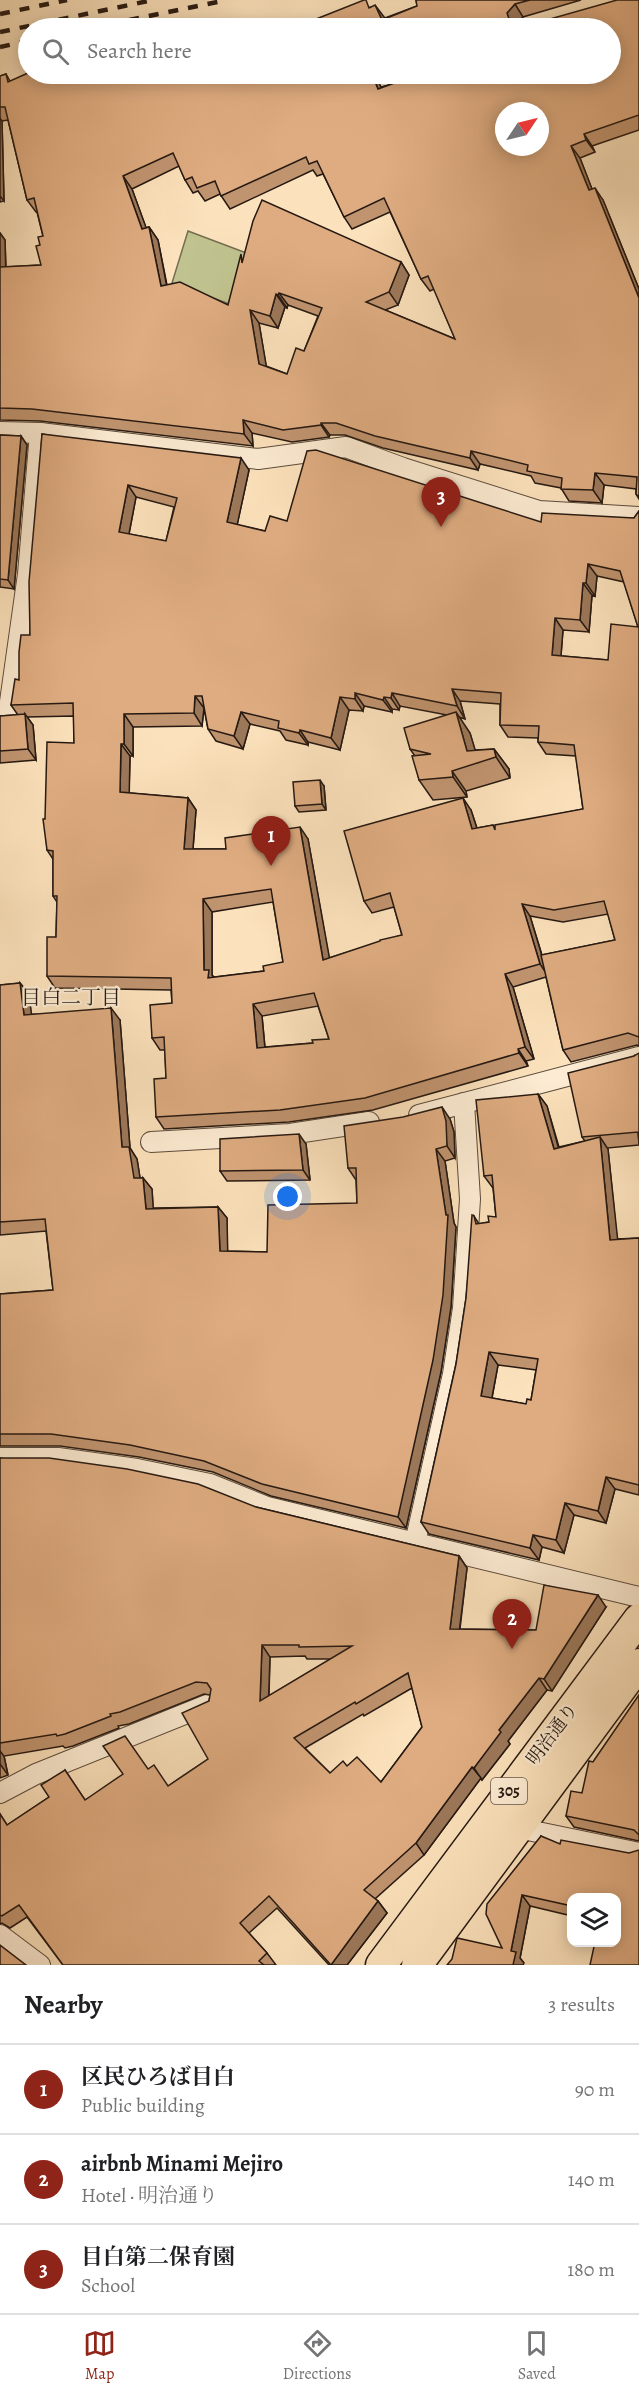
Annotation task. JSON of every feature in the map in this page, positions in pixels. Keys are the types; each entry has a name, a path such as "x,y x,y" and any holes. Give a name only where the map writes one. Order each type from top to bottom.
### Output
{"main road":[{"name":"明治通り","path":"381,1965 639,1619"},
{"name":"明治通り","path":"422,1964 518,1828 639,1664"}],"street":[{"path":"0,432 40,433 258,459 346,447 403,468 539,511 639,517"},
{"path":"0,716 8,716 28,574 40,433"},
{"path":"151,1142 290,1134 397,1118 464,1103 639,1057"},
{"path":"415,1543 453,1374 463,1308 470,1199 464,1103"},
{"path":"0,1458 58,1458 137,1469 210,1484 267,1507 639,1597"},
{"path":"0,1793 36,1774 208,1705"},
{"path":"518,1828 639,1853"},
{"path":"0,1935 40,1965"}],"green space":[{"path":"188,231 249,254 235,306 172,283"}],"building":[{"path":"364,0 369,8 375,5 381,18 319,18"},
{"path":"416,0 530,0 515,4 507,13 509,18 387,18 417,6"},
{"path":"617,0 639,0 639,115 584,134 586,140 571,146 589,190 595,188 639,298 639,497 636,494 637,477 595,473 593,490 561,489 562,478 527,471 528,465 471,451 470,458 375,436 336,423 321,423 321,425 283,430 243,420 244,434 32,409 0,408 0,267 41,265 36,246 40,245 38,237 43,236 34,198 27,200 5,107 0,107 0,76 6,74 8,82 18,78 18,84 376,84 378,89 392,84 621,84 621,18 554,18","holes":["173,153 185,180 192,177 197,188 215,181 221,196 306,157 309,164 317,161 344,217 384,198 421,279 428,276 455,339 366,302 389,292 401,262 262,200 253,221 242,263 241,254 228,305 180,282 161,286 149,227 142,229 123,176","279,293 322,308 304,351 296,348 287,374 259,364 250,310 270,316 276,294"]},
{"path":"42,434 241,458 227,522 265,531 270,516 287,521 307,451 316,450 541,522 542,513 634,518 639,511 639,1037 628,1033 563,1050 541,955 615,940 604,901 554,910 522,904 540,964 505,974 525,1047 518,1049 519,1053 365,1098 280,1110 156,1117 154,1079 166,1078 164,1037 152,1038 150,1005 172,1003 171,978 47,976 47,937 56,937 57,896 53,896 53,851 47,850 43,819 45,819 47,742 74,743 73,703 11,705 15,679 19,680 21,635 30,635 29,582","holes":["128,485 177,498 166,541 119,532","588,564 620,571 638,627 611,624 608,660 552,655 555,618 580,620 583,583 586,583","452,689 501,693 500,725 539,726 538,742 574,745 583,809 495,825 495,830 493,825 472,829 463,798 344,831 364,901 390,893 402,935 380,940 323,960 300,827 225,838 226,849 184,849 188,798 120,792 124,714 194,713 195,696 202,696 208,729 234,736 241,712 279,721 278,728 299,733 300,730 331,738 340,697 355,699 355,693 383,700 384,697 391,698 392,693 457,706","271,889 283,962 263,966 264,971 208,978 209,970 204,970 203,899","314,993 329,1039 312,1040 313,1043 257,1048 253,1004"]},
{"path":"0,435 21,436 8,580 0,579"},
{"path":"456,712 467,751 494,749 496,757 452,771 453,777 419,780 412,756 431,754 410,749 404,728"},
{"path":"25,714 28,749 0,751 0,716"},
{"path":"320,780 322,804 295,806 293,782"},
{"path":"20,983 24,1015 111,1008 122,1147 129,1147 134,1178 143,1178 146,1209 218,1207 220,1251 267,1252 268,1205 357,1203 356,1168 348,1168 344,1126 403,1117 442,1107 446,1121 447,1146 436,1149 446,1215 448,1215 443,1295 433,1360 398,1517 262,1484 204,1461 130,1445 51,1434 0,1434 0,1294 53,1290 45,1219 0,1222 0,985"},
{"path":"639,1053 639,1144 638,1132 582,1137 568,1073"},
{"path":"538,1094 554,1149 600,1137 610,1240 639,1238 639,1485 606,1477 598,1511 565,1503 556,1540 533,1535 530,1548 421,1522 456,1364 466,1298 472,1215 476,1224 489,1222 488,1216 496,1217 492,1175 484,1176 476,1100","holes":["489,1352 538,1359 531,1400 527,1399 526,1404 481,1396"]},
{"path":"299,1134 303,1170 220,1171 220,1139"},
{"path":"0,1458 49,1458 127,1469 198,1484 256,1507 459,1556 450,1629 536,1630 544,1585 598,1595 544,1679 539,1678 499,1730 501,1732 416,1843 364,1890 378,1901 331,1965 269,1896 240,1923 267,1953 259,1961 264,1965 63,1965 19,1905 2,1916 0,1915 0,1814 7,1825 49,1797 41,1785 65,1770 85,1800 123,1774 103,1746 125,1736 148,1769 154,1765 168,1786 208,1759 182,1713 209,1701 211,1689 207,1683 196,1682 110,1714 111,1716 65,1734 0,1743","holes":["262,1645 299,1645 299,1647 352,1646 260,1701","408,1673 422,1727 381,1782 357,1757 347,1766 343,1761 330,1773 294,1738"]},
{"path":"639,1695 639,1835 634,1830 566,1816 571,1791 582,1793 589,1761 593,1762"},
{"path":"541,1836 560,1844 561,1840 629,1853 639,1850 639,1965 590,1965 594,1947 621,1947 621,1893 567,1893 567,1905 522,1895 511,1951 516,1952 513,1965 447,1965 452,1959 457,1938 502,1948 486,1914 487,1904"},
{"path":"0,1945 26,1965 0,1965"}],"railway":[{"path":"0,14 67,0"},
{"path":"67,18 153,0"},
{"path":"139,18 227,0"},
{"path":"0,32 18,28"},
{"path":"0,47 18,43"}],"place":[{"name":"目白第二保育園","path":"441,527"},
{"name":"区民ひろば目白","path":"271,866"},
{"name":"airbnb Minami Mejiro","path":"512,1649"}],"district":[{"name":"目白二丁目","path":"71,997"}]}
